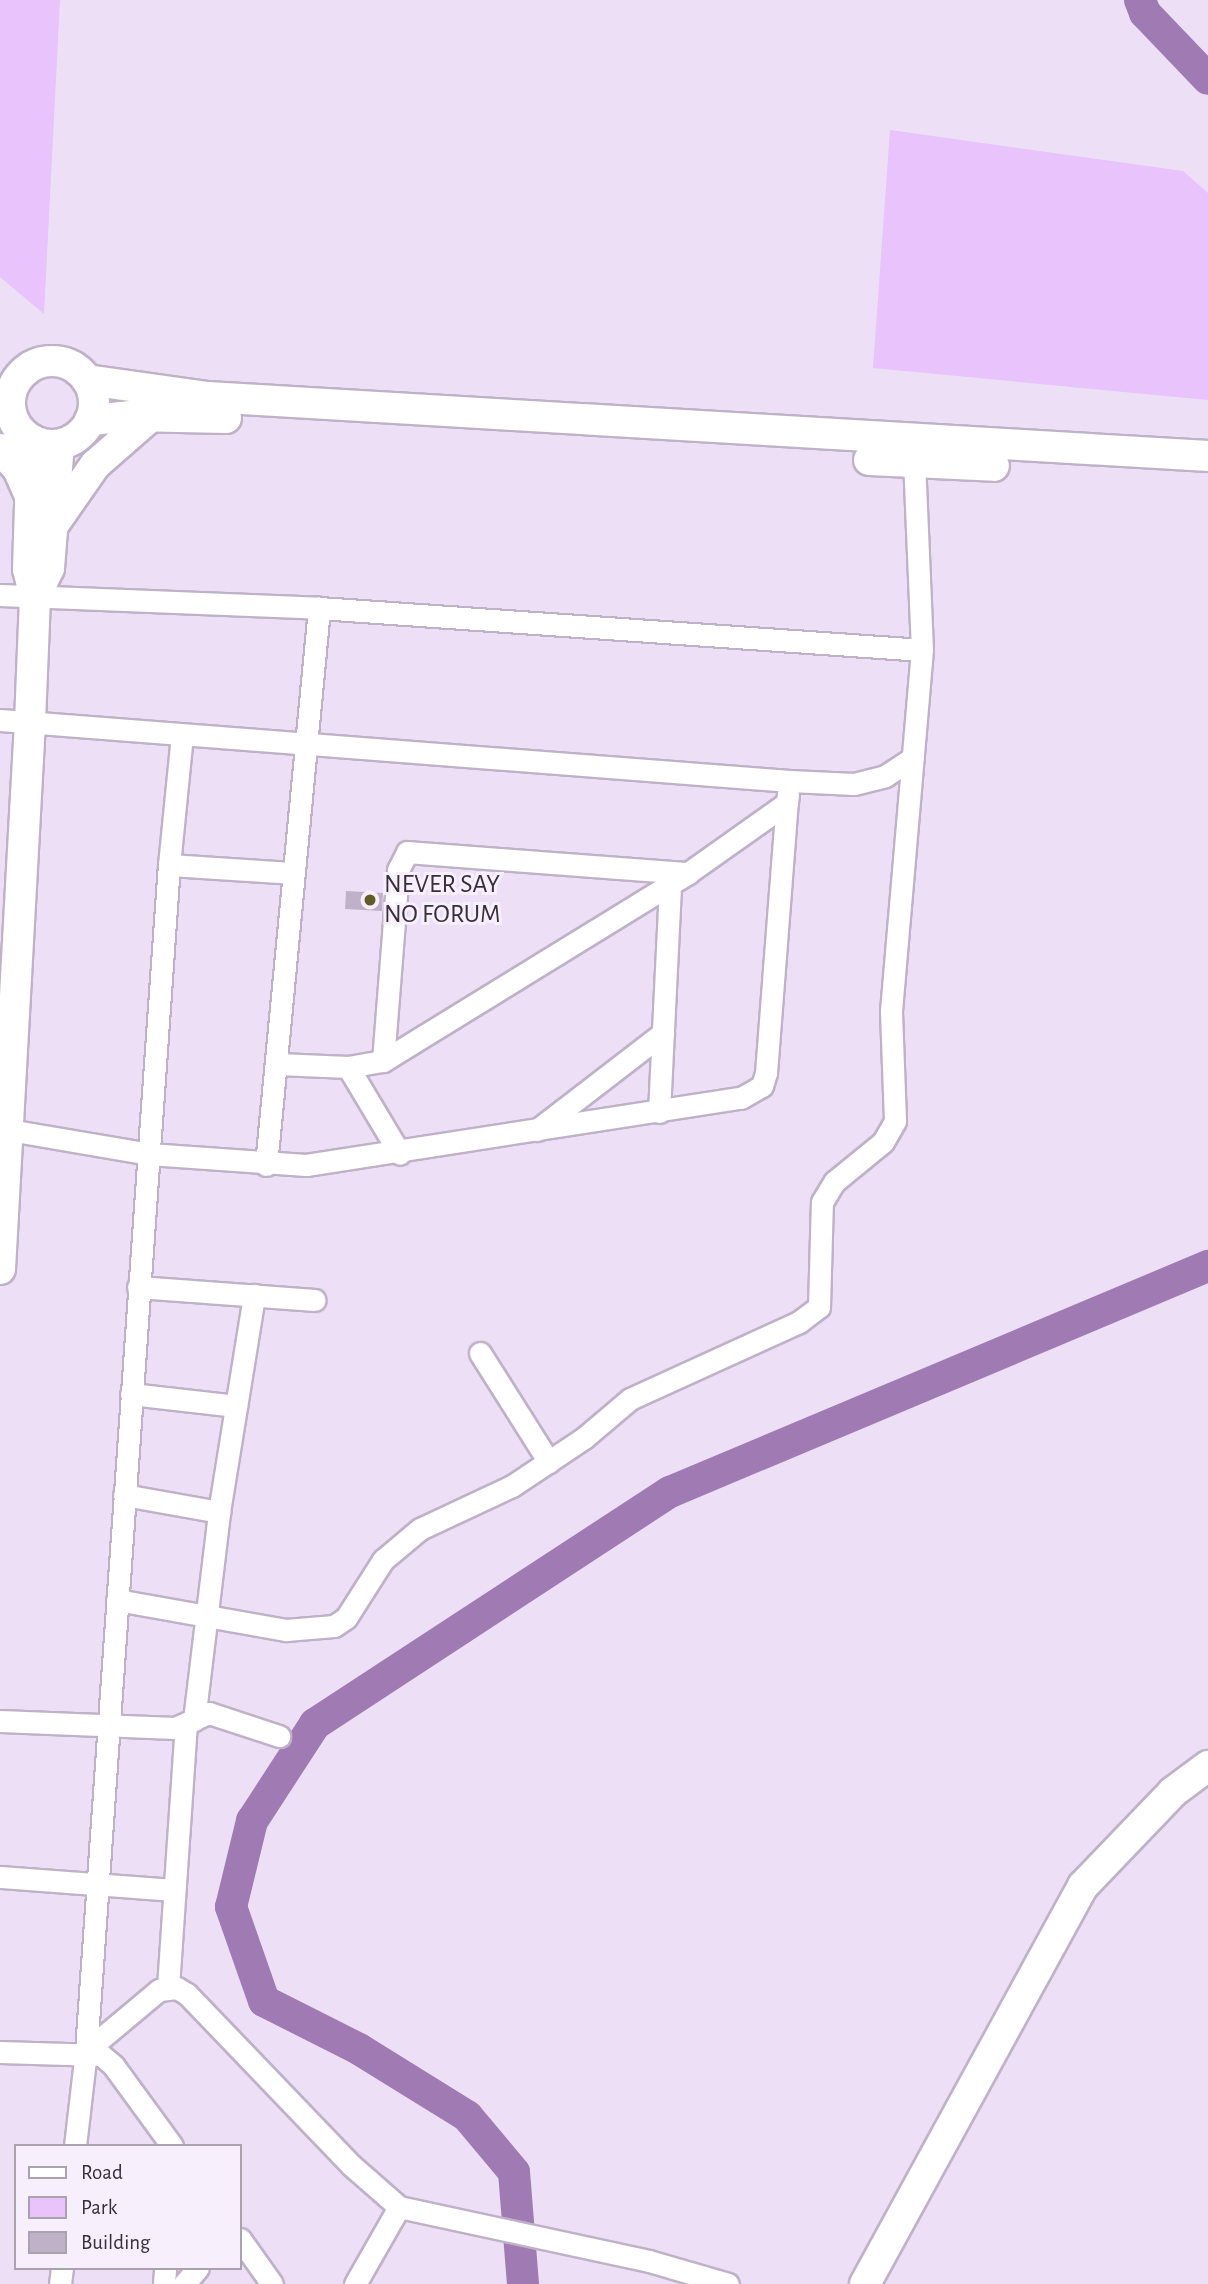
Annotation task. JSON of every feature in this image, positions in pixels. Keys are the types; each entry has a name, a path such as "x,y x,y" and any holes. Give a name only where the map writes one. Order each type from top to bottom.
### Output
{"main road":[{"path":"26,431 77,436 90,420 93,393 87,380 77,369 51,361 12,371 11,394 26,431 52,527 47,579 35,597"},
{"path":"87,380 208,397 1208,456"},
{"path":"90,420 151,416 317,422 914,463 1208,477"},
{"path":"52,527 95,465 151,416"},
{"path":"0,1269 9,1130 5,1093 30,722 35,597 29,578 30,496 26,431"},
{"path":"0,449 18,469 30,496"},
{"path":"865,2284 1083,1886 1173,1792 1208,1766"}],"street":[{"path":"117,1600 286,1630 334,1626 346,1618 383,1560 419,1529 487,1501 549,1462 630,1399 799,1322 819,1307 822,1202 834,1182 883,1142 895,1121 891,1011 922,650 914,463"},
{"path":"0,595 319,608 922,650"},
{"path":"266,1166 278,1064 292,873 319,608"},
{"path":"0,720 854,784 885,776 913,758"},
{"path":"75,2144 86,2052 138,1287 169,865 182,735"},
{"path":"9,1130 149,1154 266,1166 351,1162 741,1098 762,1086 790,781"},
{"path":"278,1064 348,1067 383,1061 679,878 787,803"},
{"path":"383,1061 398,870 407,852 679,878"},
{"path":"169,865 292,873"},
{"path":"659,1112 663,1033 679,878"},
{"path":"536,1132 663,1033"},
{"path":"348,1067 400,1154"},
{"path":"138,1287 315,1300"},
{"path":"86,2052 168,1987 190,1723 219,1512 254,1295"},
{"path":"480,1353 549,1462"},
{"path":"131,1394 236,1406"},
{"path":"124,1495 219,1512"},
{"path":"0,1721 108,1725 190,1723 218,1713 279,1736"},
{"path":"0,1877 174,1890"},
{"path":"168,1987 187,1994 351,2165 406,2209 589,2248 718,2282"},
{"path":"0,2052 86,2052 113,2065 171,2144"},
{"path":"355,2284 406,2209"},
{"path":"242,2242 272,2284"},
{"path":"184,2284 196,2270"}],"green space":[{"path":"0,0 60,0 44,314 0,277"},
{"path":"890,130 1183,171 1208,193 1208,400 873,368"}],"building":[{"path":"346,891 383,893 382,911 345,909"}],"waterway":[{"path":"1140,0 1145,13 1208,79"},
{"path":"523,2284 514,2172 467,2116 359,2049 264,2001 231,1907 252,1821 315,1724 670,1492 1208,1266"}],"place":[{"name":"NEVER SAY NO FORUM","path":"370,900"}]}
